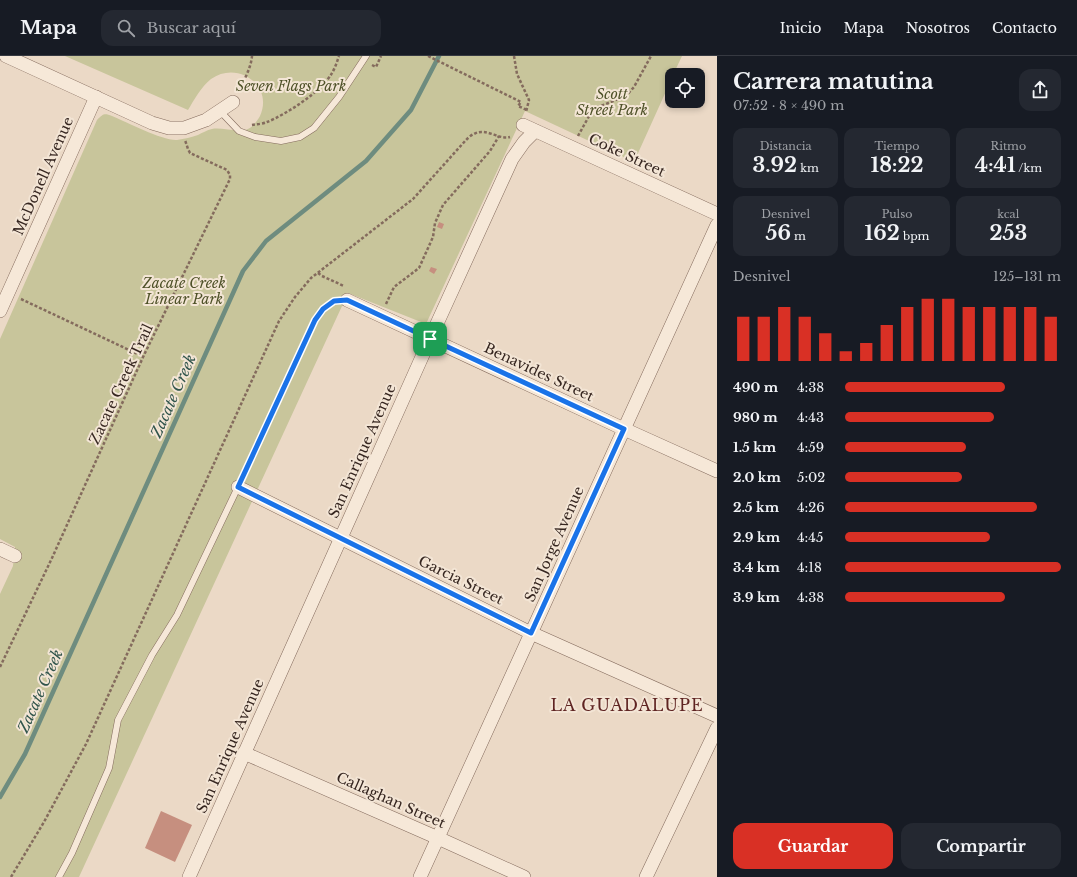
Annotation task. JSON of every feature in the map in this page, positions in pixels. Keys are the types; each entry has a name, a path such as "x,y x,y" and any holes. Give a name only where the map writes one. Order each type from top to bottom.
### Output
{"street":[{"path":"6,56 152,123 169,128 184,128 206,120 233,102"},
{"name":"McDonell Avenue","path":"1,304 96,97"},
{"name":"Coke Street","path":"529,128 717,214"},
{"name":"San Enrique Avenue","path":"189,877 430,339 512,160 524,142 529,128"},
{"name":"San Jorge Avenue","path":"420,877 717,225"},
{"name":"Benavides Street","path":"349,294 430,339 717,471"},
{"name":"Garcia Street","path":"238,487 531,633 717,716"},
{"path":"0,549 15,556"},
{"path":"646,877 717,728"},
{"name":"Callaghan Street","path":"244,753 524,877"}],"lane":[{"path":"220,111 239,131 255,137 281,141 300,137 314,128 339,97 366,56"},
{"path":"59,877 72,853 109,768 118,720 152,655 177,615 315,320 323,309 334,301 349,294"}],"path":[{"path":"245,78 252,61 252,56"},
{"path":"248,126 267,122 290,110 311,95 324,84 332,74 339,56"},
{"path":"376,67 381,56"},
{"path":"428,56 521,102 518,106 527,110"},
{"path":"578,136 593,109 626,96 634,87 651,56"},
{"name":"Zacate Creek Trail","path":"0,667 52,558 144,357 230,179 230,175 227,170 190,153 186,145 184,128"},
{"path":"386,305 394,287 419,268 433,237 435,223 443,205 490,151 499,136"},
{"path":"318,273 349,294"},
{"path":"21,299 144,357"}],"green space":[{"name":"Zacate Creek Linear Park","path":"65,56 682,56 676,68 665,68 665,93 634,162 525,111 426,324 348,293 79,877 0,877 0,594 13,566 15,547 0,539 0,339 97,120 101,116 105,114 109,115 163,138 171,140 185,139 212,129 248,129 260,116 263,105 262,94 258,86 242,74 232,72 221,74 207,82 188,110"}],"building":[{"path":"439,222 444,224 442,229 437,227"},
{"path":"431,267 437,269 434,274 429,271"},
{"path":"161,811 192,825 175,862 145,848"}],"waterway":[{"name":"Zacate Creek","path":"0,797 25,754 243,271 266,241 366,161 411,110 439,56"}],"district":[{"name":"LA GUADALUPE","path":"627,705"}],"route":[{"path":"347,300 430,339 624,429 531,633 238,487 315,320 323,309 334,301 347,300"}],"park label":[{"name":"Seven Flags Park","path":"291,86"},
{"name":"Scott Street Park","path":"612,102"}]}
